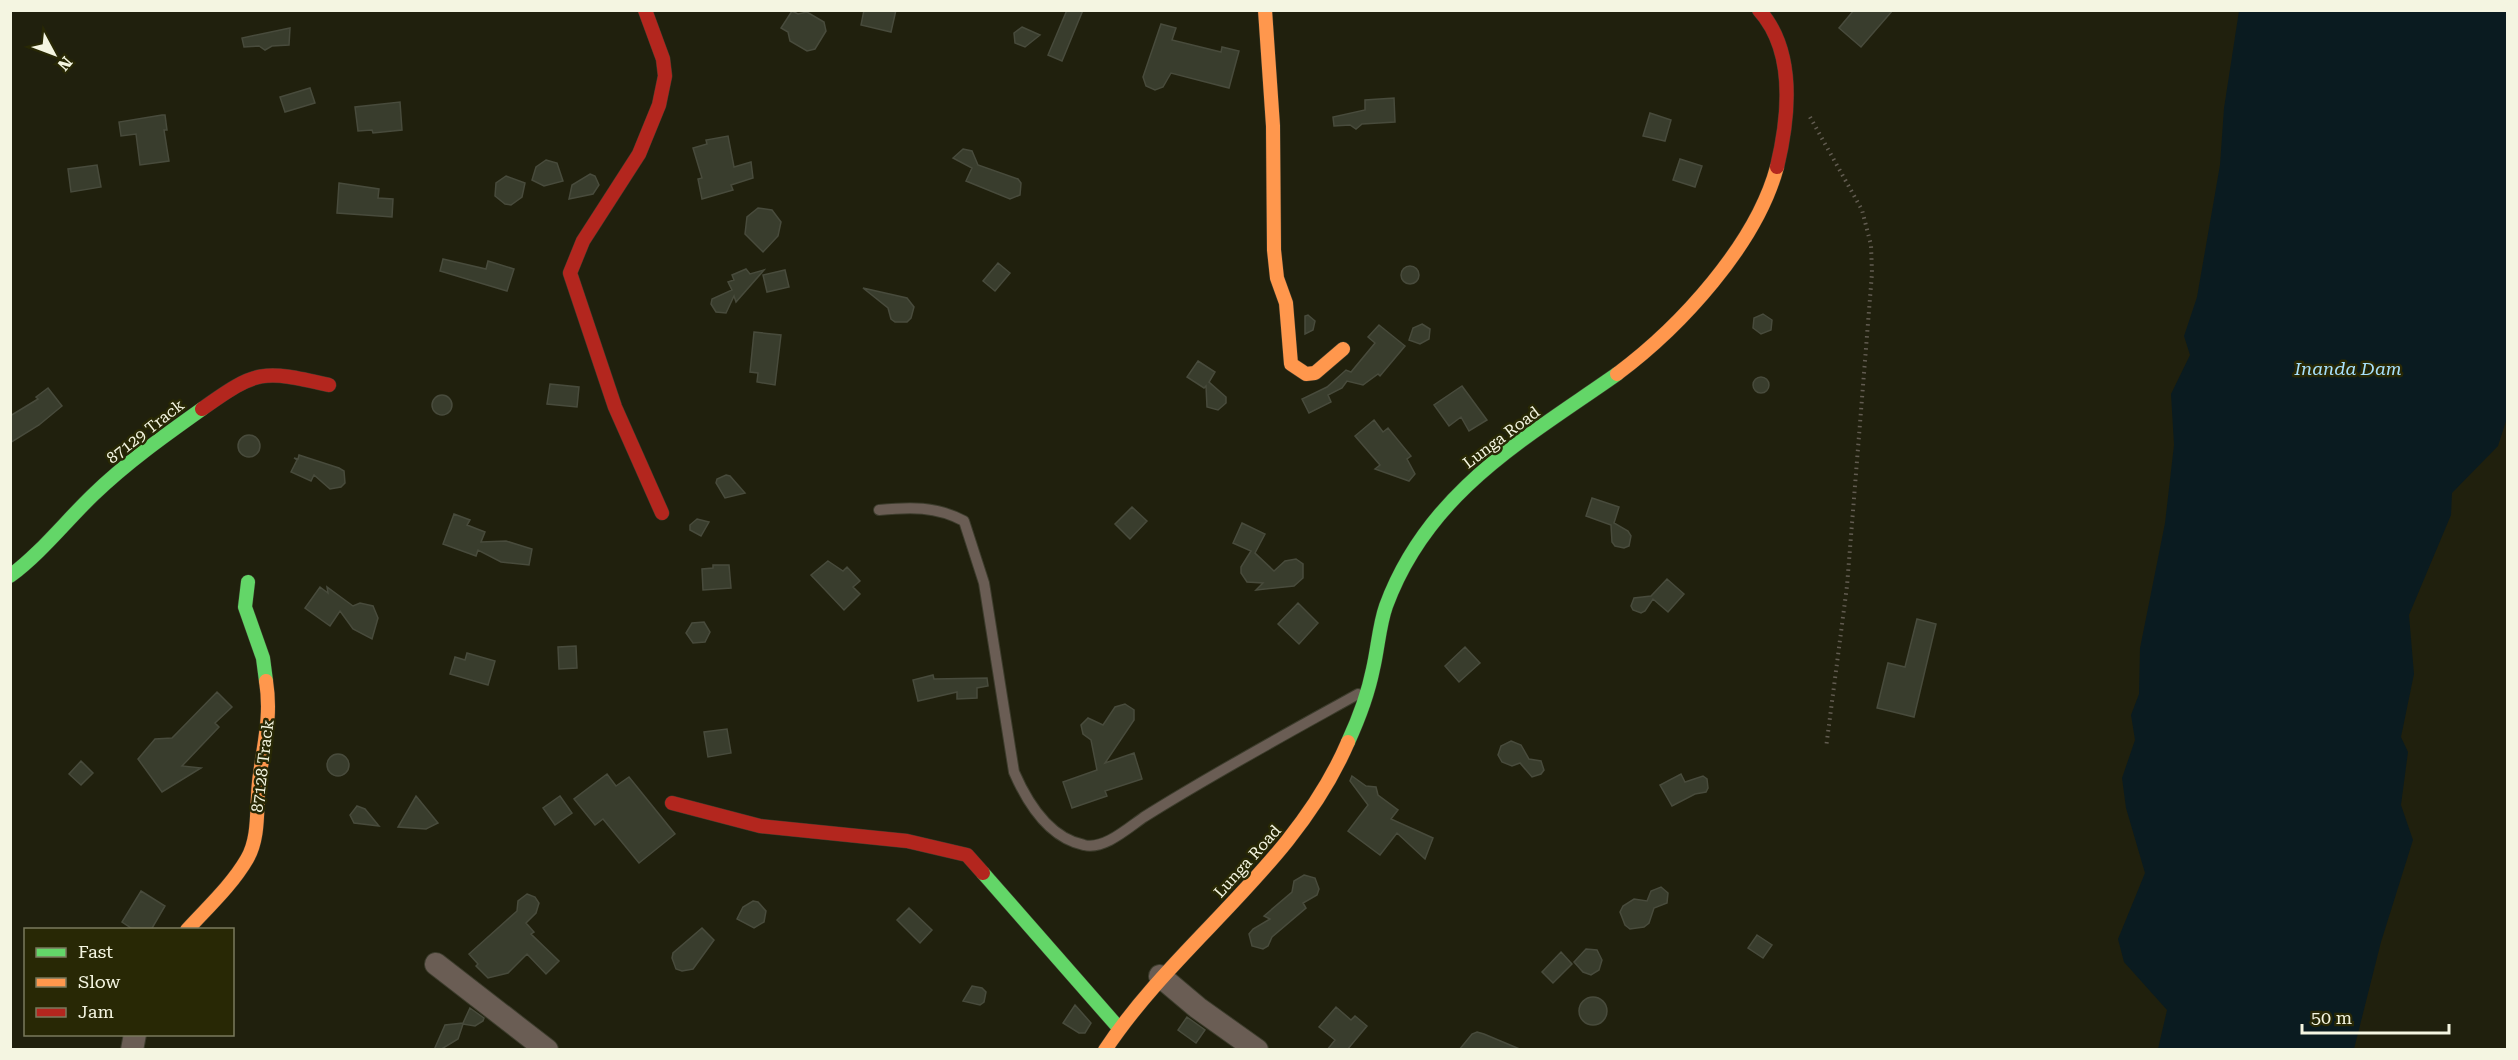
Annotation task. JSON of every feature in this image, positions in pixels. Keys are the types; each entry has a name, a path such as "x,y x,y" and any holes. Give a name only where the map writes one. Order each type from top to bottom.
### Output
{"street":[{"path":"645,10 659,39 665,77 655,115 639,156 574,253 570,273 615,407 662,513"},
{"path":"1265,10 1273,126 1274,250 1277,278 1286,303 1288,353 1291,364 1306,374 1315,373 1343,350"},
{"name":"Lunga Road","path":"1105,1050 1118,1027 1160,976 1261,874 1289,841 1343,756 1366,690 1385,610 1406,561 1434,519 1472,479 1501,454 1629,364 1675,322 1731,256 1756,219 1773,180 1782,144 1786,104 1786,69 1778,40 1759,10"},
{"name":"87129 Track","path":"10,576 26,564 94,494 147,448 240,382 261,375 284,375 329,385"},
{"name":"87128 Track","path":"189,928 236,875 248,858 254,841 259,781 269,729 268,692 263,658 245,607 248,582"},
{"path":"672,803 760,826 908,841 967,855 1118,1027"},
{"path":"436,964 547,1050"},
{"path":"1160,976 1198,1008 1257,1050"}],"lane":[{"path":"879,510 913,506 950,514 964,521 984,583 1014,772 1021,788 1049,827 1084,846 1096,846 1112,838 1190,788 1366,690"}],"path":[{"path":"1806,108 1830,157 1862,210 1870,245 1872,273 1846,586 1826,748"}],"water":[{"name":"Inanda Dam","path":"2239,11 2507,11 2507,418 2498,446 2452,493 2451,515 2409,615 2414,674 2401,737 2408,752 2401,805 2413,840 2381,942 2354,1049 2158,1049 2167,1010 2124,962 2118,939 2145,873 2126,808 2122,778 2135,740 2131,715 2139,694 2140,648 2165,523 2174,445 2171,394 2190,355 2184,336 2197,297 2220,165 2224,108"}],"building":[{"path":"864,10 896,10 891,32 861,25"},
{"path":"1067,10 1083,10 1062,61 1048,55"},
{"path":"1854,10 1893,10 1861,47 1839,28"},
{"path":"792,11 798,14 807,12 824,22 826,31 815,49 807,51 790,41 788,32 781,28"},
{"path":"1161,24 1176,28 1172,40 1221,52 1222,47 1239,51 1229,88 1171,73 1163,87 1155,90 1146,86 1143,77"},
{"path":"1022,27 1040,35 1025,47 1015,43 1014,33"},
{"path":"290,28 289,45 272,46 265,50 259,46 244,47 242,38"},
{"path":"310,88 315,103 285,112 280,97"},
{"path":"1394,98 1395,122 1362,124 1356,129 1350,125 1334,126 1333,117 1365,110 1365,100"},
{"path":"400,102 402,130 373,133 372,130 358,131 355,107"},
{"path":"1650,113 1671,120 1665,141 1643,136"},
{"path":"165,115 167,130 164,130 169,161 140,165 136,134 121,136 119,122"},
{"path":"728,136 734,167 751,162 753,178 731,185 733,190 702,199 698,179 702,178 693,148 707,144 706,140"},
{"path":"963,149 972,151 978,165 1018,179 1021,183 1020,195 1010,199 966,181 972,168 953,158"},
{"path":"1680,159 1702,166 1695,187 1673,180"},
{"path":"546,160 557,163 563,181 544,186 532,180 536,167"},
{"path":"97,165 101,187 71,192 68,169"},
{"path":"590,174 595,176 599,185 593,194 569,199 572,185"},
{"path":"506,176 525,183 522,197 511,205 505,204 495,196 496,183"},
{"path":"339,183 379,189 378,198 393,199 392,217 337,213"},
{"path":"758,208 772,210 781,222 778,236 763,252 745,234 747,217"},
{"path":"443,259 486,269 488,261 514,269 507,291 440,271"},
{"path":"998,263 1010,273 995,291 983,281"},
{"path":"1406,266 1414,266 1419,271 1417,282 1406,284 1401,279 1401,271"},
{"path":"746,269 750,274 764,270 736,302 734,296 726,313 716,312 711,304 712,299 732,290 728,282 734,280 732,275"},
{"path":"785,270 789,287 767,292 763,275"},
{"path":"863,288 907,298 914,307 911,318 907,322 895,322 891,319 888,308"},
{"path":"1763,314 1772,320 1771,330 1761,334 1753,328 1754,318"},
{"path":"1308,315 1315,321 1313,330 1305,334 1305,316"},
{"path":"1422,324 1430,329 1429,339 1420,344 1409,340 1413,328"},
{"path":"1379,325 1405,346 1380,376 1378,374 1363,385 1347,381 1342,388 1328,395 1331,402 1309,413 1302,399 1327,387 1346,370 1351,372 1375,343 1368,337"},
{"path":"754,332 781,335 775,385 757,382 758,373 750,372"},
{"path":"1198,361 1215,372 1209,382 1226,397 1226,403 1218,410 1207,407 1206,386 1204,388 1187,377"},
{"path":"1761,377 1769,385 1761,393 1753,385"},
{"path":"550,384 579,387 577,407 547,404"},
{"path":"1462,386 1487,420 1469,431 1461,417 1449,426 1434,405"},
{"path":"48,388 62,406 39,425 10,443 10,416 38,399 36,397"},
{"path":"442,395 449,398 452,405 449,412 442,415 435,412 432,405 435,398"},
{"path":"1374,420 1383,432 1388,428 1411,456 1407,459 1415,474 1409,481 1375,469 1380,465 1355,436"},
{"path":"249,435 257,438 260,446 257,454 249,457 241,454 238,446 241,438"},
{"path":"299,455 344,471 345,483 341,487 330,489 314,475 311,481 291,472 297,460 294,458 298,459"},
{"path":"726,475 730,476 745,493 725,498 716,483 717,479"},
{"path":"1592,498 1619,507 1614,523 1628,531 1631,536 1629,546 1624,548 1615,546 1612,542 1611,525 1586,516"},
{"path":"1132,507 1147,521 1130,539 1115,524"},
{"path":"454,514 470,520 467,525 485,532 481,542 506,541 532,549 529,565 501,562 478,550 476,556 443,544"},
{"path":"697,519 709,522 701,536 690,530 690,525"},
{"path":"1242,523 1265,534 1255,553 1274,571 1285,561 1296,559 1303,564 1303,578 1294,586 1256,590 1263,583 1247,582 1241,573 1241,567 1251,551 1233,543"},
{"path":"828,561 843,571 847,567 860,581 853,587 860,594 844,610 811,575"},
{"path":"713,565 729,565 731,588 703,590 702,569 713,568"},
{"path":"1667,579 1684,594 1668,612 1653,599 1645,611 1641,613 1633,610 1631,606 1634,598 1651,596"},
{"path":"320,587 328,593 327,587 353,606 360,603 373,606 378,618 372,639 353,629 340,611 330,626 305,608"},
{"path":"1298,603 1318,623 1299,644 1278,624"},
{"path":"1917,619 1936,624 1914,717 1877,708 1888,663 1905,667"},
{"path":"704,622 710,632 705,642 693,643 686,633 692,623"},
{"path":"576,646 577,668 559,669 558,647"},
{"path":"1465,647 1480,663 1459,682 1445,666"},
{"path":"467,653 495,661 488,685 450,674 455,657 465,660"},
{"path":"933,675 934,679 987,678 988,686 977,688 977,698 957,699 957,692 918,701 913,680"},
{"path":"217,692 232,707 215,723 219,727 182,766 201,768 162,792 138,759 155,739 172,738"},
{"path":"1125,704 1134,710 1134,720 1105,763 1134,753 1142,779 1105,791 1107,796 1072,808 1063,782 1097,770 1091,740 1083,734 1081,725 1088,718 1103,725 1115,707"},
{"path":"727,729 731,753 708,757 704,732"},
{"path":"1511,741 1521,745 1529,759 1541,761 1544,770 1541,774 1532,777 1520,763 1512,766 1502,762 1498,755 1501,746"},
{"path":"338,754 346,757 349,765 346,773 338,776 330,773 327,765 330,757"},
{"path":"81,761 93,773 81,785 69,774"},
{"path":"607,774 616,786 629,777 675,834 639,863 603,819 595,825 574,799"},
{"path":"1681,774 1685,782 1703,776 1707,779 1708,788 1706,792 1695,794 1672,806 1660,785"},
{"path":"1352,776 1366,786 1376,787 1378,795 1398,810 1391,819 1433,838 1425,859 1397,833 1380,855 1348,831 1368,805 1350,781"},
{"path":"416,796 438,823 426,829 398,827"},
{"path":"560,796 572,813 555,825 543,808"},
{"path":"357,806 365,809 379,826 354,823 350,815"},
{"path":"1304,875 1315,878 1319,889 1317,895 1303,903 1306,908 1272,937 1268,946 1263,949 1252,946 1249,934 1270,919 1264,916 1292,892 1294,881"},
{"path":"1661,887 1668,893 1667,903 1654,908 1649,923 1644,927 1630,929 1625,925 1620,912 1623,906 1634,899 1647,901 1651,891"},
{"path":"141,891 165,906 152,928 131,928 122,922"},
{"path":"527,894 535,897 539,903 536,913 526,923 534,932 531,934 559,961 546,974 527,954 508,973 488,978 476,966 478,964 469,954 517,911 518,901"},
{"path":"753,901 758,902 766,911 764,922 754,928 737,919 743,907"},
{"path":"909,908 932,930 920,943 897,920"},
{"path":"702,928 714,940 693,969 682,971 676,969 672,958 673,953"},
{"path":"1757,935 1772,945 1763,958 1748,948"},
{"path":"1586,949 1597,950 1602,960 1599,970 1591,975 1583,972 1574,962"},
{"path":"1561,952 1572,964 1553,983 1542,972"},
{"path":"972,986 982,988 986,992 984,1002 980,1005 963,1001"},
{"path":"1593,997 1603,1001 1607,1011 1603,1021 1593,1025 1583,1021 1579,1011 1583,1001"},
{"path":"1075,1005 1091,1023 1085,1033 1079,1033 1063,1023"},
{"path":"1336,1007 1351,1020 1355,1016 1367,1026 1347,1050 1327,1050 1335,1040 1319,1027"},
{"path":"470,1008 484,1018 483,1021 475,1026 463,1024 458,1039 440,1050 434,1050 445,1025 463,1023"},
{"path":"1187,1017 1205,1030 1196,1043 1178,1030"},
{"path":"1477,1032 1522,1050 1459,1050 1472,1034"}],"traffic: fast":[{"path":"1348,742 1369,688 1386,606 1404,566 1427,531 1453,500 1482,472 1547,422 1617,374"},
{"path":"10,576 119,472 202,409"},
{"path":"248,582 245,607 263,658 266,681"},
{"path":"983,873 1118,1027"}],"traffic: slow":[{"path":"1265,10 1273,126 1274,250 1277,278 1286,303 1291,364 1306,374 1315,373 1343,349"},
{"path":"1617,374 1666,333 1713,282 1752,226 1767,196 1777,167"},
{"path":"189,928 234,878 247,859 254,841 268,707 266,681"},
{"path":"1105,1050 1134,1010 1166,973 1267,865 1298,827 1325,786 1348,742"}],"traffic: jam":[{"path":"645,10 663,59 665,76 659,105 639,154 583,241 570,273 615,407 662,513"},
{"path":"1759,10 1771,26 1784,65 1786,106 1777,167"},
{"path":"202,409 236,386 261,376 274,375 329,385"},
{"path":"672,803 760,826 907,841 967,855 983,873"}]}
